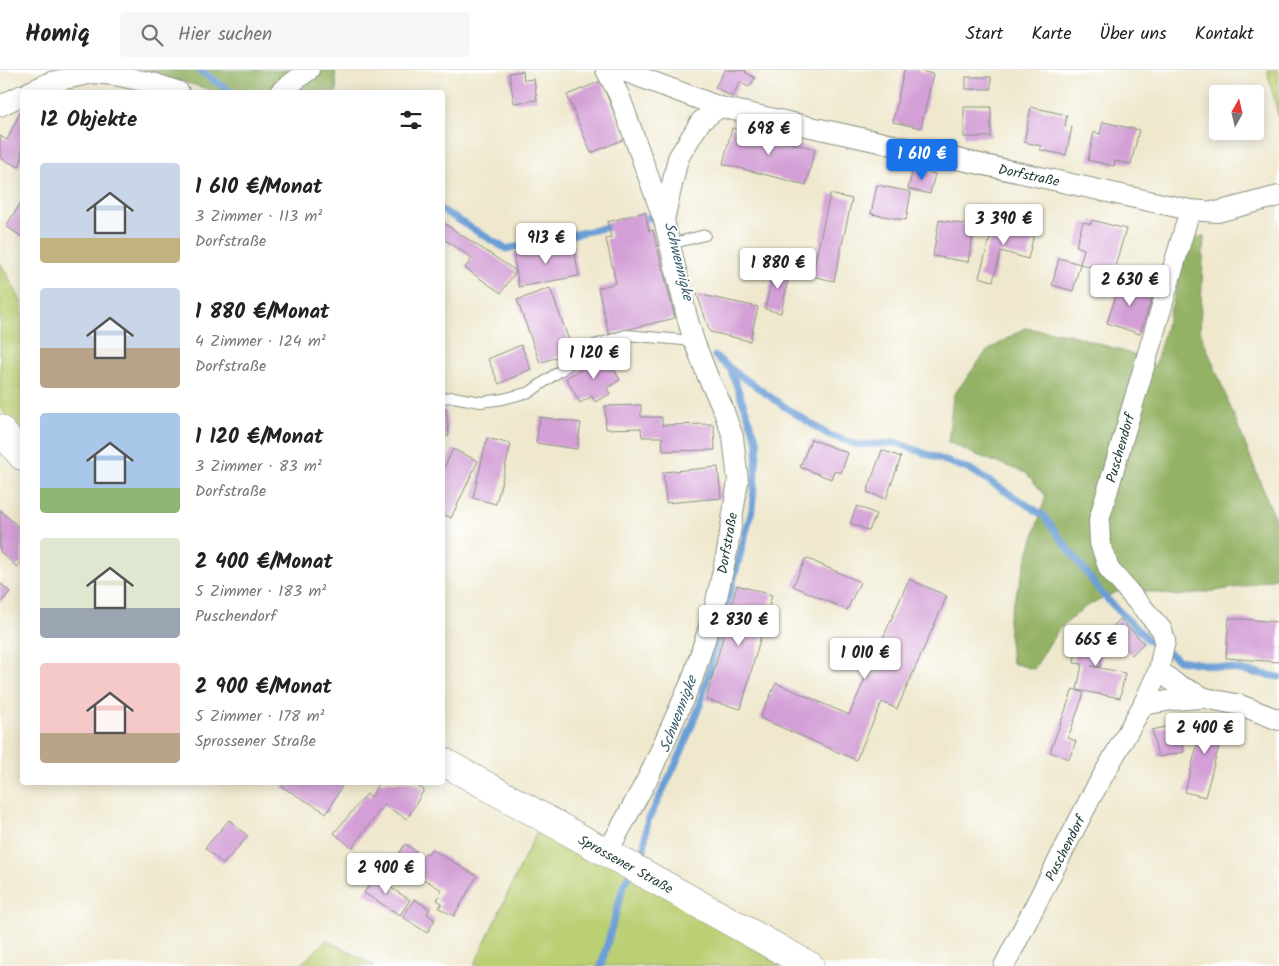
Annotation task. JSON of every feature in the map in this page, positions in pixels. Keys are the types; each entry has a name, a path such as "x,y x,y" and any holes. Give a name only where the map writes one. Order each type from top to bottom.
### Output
{"street":[{"path":"283,90 309,70"},
{"name":"Dorfstraße","path":"606,70 619,95 664,220 694,340 733,437 738,481 727,552 713,615 692,680 649,776 625,863"},
{"name":"Dorfstraße","path":"621,70 720,107 1190,210 1217,212 1279,196"},
{"path":"33,90 51,82 93,73 114,75 173,90"},
{"path":"0,106 20,97"},
{"name":"Dorfstraße","path":"664,220 678,158 701,121 720,107"},
{"name":"Puschendorf","path":"1004,966 1092,795 1144,705 1162,656 1162,630 1110,569 1100,543 1099,520 1190,210"},
{"path":"0,429 20,454"},
{"name":"Puschendorf","path":"1162,656 1176,684 1205,698 1240,706 1279,720"},
{"name":"Puschendorf","path":"1144,705 1174,700 1205,698"},
{"name":"Sprossener Straße","path":"445,763 810,966"}],"lane":[{"path":"670,244 705,235"},
{"path":"445,398 453,397 481,402 530,392 592,346 626,335 694,340"}],"green space":[{"path":"142,70 335,70 337,90 210,90"},
{"path":"1267,70 1279,70 1279,118"},
{"path":"1204,236 1200,331 1279,529 1279,577 1241,587 1178,596 1146,591 1119,591 1085,607 1058,630 1034,669 1012,663 1008,620 1046,496 1026,473 974,454 948,442 953,396 986,352 1024,328 1069,334 1138,356 1155,366 1190,240"},
{"path":"0,262 20,299 20,433 0,408"},
{"path":"543,818 782,966 474,966"},
{"path":"327,940 375,966 299,966"}],"building":[{"path":"725,70 746,70 745,72 755,78 749,87 740,82 732,97 715,87"},
{"path":"904,70 916,70 933,74 921,128 893,122"},
{"path":"523,71 524,80 534,79 537,100 514,103 509,73"},
{"path":"966,77 991,77 991,89 966,89"},
{"path":"601,81 625,139 591,153 567,95"},
{"path":"964,107 991,107 991,137 964,137"},
{"path":"1031,107 1067,115 1065,126 1072,127 1066,155 1040,150 1041,146 1024,142"},
{"path":"20,112 19,167 0,158 0,136 7,140"},
{"path":"1103,122 1139,130 1131,164 1115,161 1114,166 1088,160 1094,132 1100,134"},
{"path":"732,128 815,149 806,185 723,164"},
{"path":"913,169 935,174 930,194 908,189"},
{"path":"877,185 911,192 906,220 871,214"},
{"path":"830,194 852,199 834,281 812,276"},
{"path":"20,204 20,236 6,226"},
{"path":"998,210 1005,211 1001,225 1034,234 1028,259 1001,251 993,281 979,277"},
{"path":"645,212 649,231 653,230 675,318 609,334 598,288 616,283 606,239 611,238 607,222"},
{"path":"939,220 975,226 968,262 933,256"},
{"path":"1092,220 1126,229 1113,273 1080,264 1084,249 1076,246 1083,222 1091,224"},
{"path":"445,224 516,271 501,293 465,268 472,258 445,240"},
{"path":"573,244 579,276 519,287 513,254"},
{"path":"1059,258 1080,264 1073,291 1052,285"},
{"path":"774,268 790,271 781,313 765,309"},
{"path":"1121,281 1154,292 1140,334 1107,323"},
{"path":"550,288 573,351 540,363 517,300"},
{"path":"697,294 758,307 750,341 710,332"},
{"path":"521,345 531,369 499,384 488,359"},
{"path":"606,355 620,380 607,388 610,394 595,402 592,396 580,403 566,378"},
{"path":"641,405 641,417 662,417 662,425 714,424 715,450 663,451 662,437 642,437 641,428 606,429 605,406"},
{"path":"445,409 449,436 445,437"},
{"path":"540,417 581,423 577,449 536,443"},
{"path":"487,438 511,444 496,504 473,498"},
{"path":"811,439 848,453 841,473 834,471 831,479 800,467"},
{"path":"453,449 478,461 451,518 445,515 445,466"},
{"path":"882,450 901,457 886,499 867,492"},
{"path":"718,467 721,498 666,503 663,472"},
{"path":"857,506 876,514 869,531 850,523"},
{"path":"0,510 20,528 20,564 17,567 0,552"},
{"path":"806,558 860,582 847,610 793,586"},
{"path":"909,579 947,596 897,709 882,702 856,760 760,718 776,683 849,715"},
{"path":"0,583 10,592 0,603"},
{"path":"737,585 772,595 741,709 706,700"},
{"path":"1229,618 1279,622 1279,662 1226,658"},
{"path":"1120,619 1144,643 1132,655 1108,631"},
{"path":"1079,630 1105,633 1100,667 1091,666 1125,673 1120,698 1077,690 1082,664 1074,663"},
{"path":"1073,689 1084,693 1068,738 1076,741 1069,759 1050,752"},
{"path":"1205,714 1226,720 1205,797 1185,792"},
{"path":"1178,724 1184,752 1158,757 1152,730"},
{"path":"283,785 342,785 327,813 282,787"},
{"path":"377,785 416,785 424,790 407,819 384,805 352,848 334,833 367,794 371,797"},
{"path":"229,820 248,836 223,864 205,848"},
{"path":"405,844 417,852 399,881 386,874"},
{"path":"431,849 477,876 454,916 439,908 442,903 437,900 442,890 417,875 421,868 417,866 425,853 428,854"},
{"path":"377,873 388,880 385,884 410,900 400,915 364,893"},
{"path":"414,899 430,909 427,914 435,920 427,933 403,917"}],"waterway":[{"name":"Schwennigke","path":"199,70 228,90"},
{"name":"Schwennigke","path":"445,212 506,249 608,227"},
{"name":"Schwennigke","path":"646,218 654,217 656,224"},
{"name":"Schwennigke","path":"636,862 644,850 647,823 681,753 700,705 752,510 758,443 730,368 715,356"},
{"path":"730,368 827,434 858,445 897,443 973,471 1043,515 1103,595 1148,640 1179,660 1279,677"},
{"name":"Schwennigke","path":"601,966 624,884 631,871"}]}
